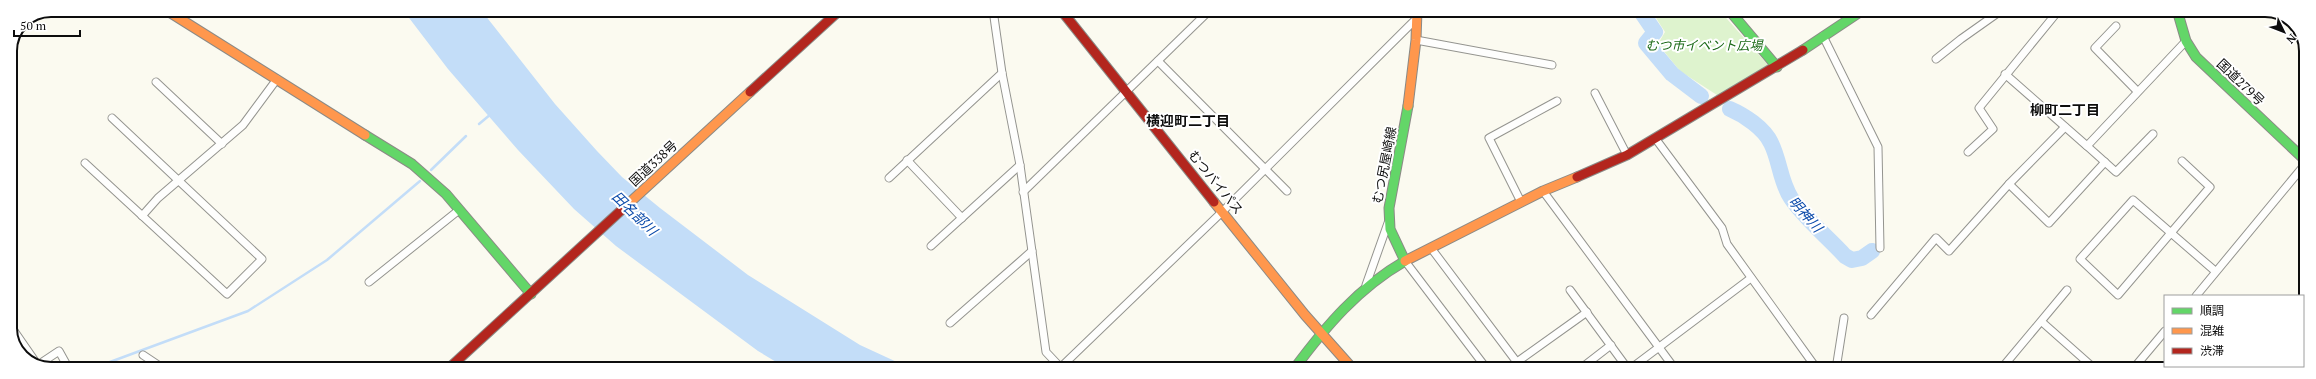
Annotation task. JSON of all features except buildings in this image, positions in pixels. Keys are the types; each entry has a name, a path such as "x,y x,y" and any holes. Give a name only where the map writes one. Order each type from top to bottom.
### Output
{"main road":[{"path":"177,17 412,164 433,180 531,294"},
{"name":"国道338号","path":"459,362 531,294 589,242 653,180 832,17"},
{"name":"むつバイパス","path":"1066,17 1125,93 1223,211 1305,315 1347,362"},
{"name":"むつ尻屋崎線","path":"1405,261 1394,240 1389,221 1389,208 1404,135 1416,40 1417,17"},
{"path":"1734,17 1778,67"},
{"path":"1299,362 1321,332 1366,286 1405,261 1543,191 1627,155 1778,67 1852,17"},
{"name":"国道279号","path":"2179,17 2186,41 2196,57 2299,155"}],"street":[{"path":"993,17 1002,73 1020,165 1046,352 1055,362"},
{"path":"1023,192 1203,17"},
{"path":"1067,362 1223,211 1414,17"},
{"path":"1936,59 1961,38 1992,17"},
{"path":"1968,152 1993,129 1979,108 2005,74 2053,17"},
{"path":"2116,26 2095,48 2137,91"},
{"path":"1823,36 1878,147 1880,248"},
{"path":"1416,40 1552,65"},
{"path":"2087,146 2137,91 2186,41"},
{"path":"1158,61 1264,170 1287,191"},
{"path":"889,178 1002,73"},
{"path":"2005,74 2116,172 2152,134"},
{"path":"142,216 158,198 243,125 277,79"},
{"path":"156,82 222,144"},
{"path":"1595,93 1627,155"},
{"path":"1521,202 1489,138 1557,101"},
{"path":"85,163 227,294 262,259 180,180 112,118"},
{"path":"1871,315 1936,238 1949,251 2009,184 2065,127"},
{"path":"1655,138 1722,228 1727,244 1812,362"},
{"path":"907,160 962,218"},
{"path":"2182,161 2210,187 2170,232 2118,295 2080,260 2133,200 2170,232 2215,271"},
{"path":"2009,184 2049,223 2105,162"},
{"path":"931,246 1020,165"},
{"path":"2197,295 2299,170"},
{"path":"1543,191 1670,362"},
{"path":"369,282 460,210"},
{"path":"1366,286 1389,221"},
{"path":"1431,248 1516,362 1587,312"},
{"path":"950,323 1032,251"},
{"path":"1405,261 1482,362"},
{"path":"1639,362 1751,278"},
{"path":"1570,290 1624,362"},
{"path":"2007,362 2068,290"},
{"path":"1837,362 1844,318"},
{"path":"2042,322 2087,362"},
{"path":"2139,362 2164,332"},
{"path":"18,336 32,356"},
{"path":"1589,362 1611,345"},
{"path":"43,361 59,351 65,362"},
{"path":"143,355 154,362"}],"green space":[{"name":"むつ市イベント広場","path":"1655,17 1725,17 1768,65 1720,97 1680,71 1658,44 1665,32"}],"water":[{"name":"田名部川","path":"408,17 487,17 555,104 622,177 748,275 860,345 897,362 776,362 758,351 616,246 574,209 518,150 448,69"}],"waterway":[{"name":"明神川","path":"1645,17 1655,32 1646,43 1672,74 1701,96"},
{"name":"明神川","path":"1730,109 1759,127 1768,137 1774,150 1784,185 1791,198 1810,221 1845,256 1852,260 1862,258 1872,251"},
{"path":"479,124 491,114"},
{"path":"431,170 466,136"},
{"path":"110,362 248,311 327,260 420,181"}],"traffic: fast":[{"path":"1735,17 1777,67"},
{"path":"1803,50 1852,17"},
{"path":"2179,17 2186,41 2196,57 2299,154"},
{"path":"1299,362 1318,338 1344,309 1372,283 1405,261 1390,229 1389,208 1408,106"},
{"path":"365,135 412,164 446,194 531,294"}],"traffic: slow":[{"path":"177,17 365,135"},
{"path":"1408,106 1416,40 1417,17"},
{"path":"627,205 750,92"},
{"path":"1405,261 1543,191 1577,177"},
{"path":"1214,202 1305,315 1347,362"}],"traffic: jam":[{"path":"750,92 832,17"},
{"path":"1067,17 1214,202"},
{"path":"1577,177 1627,155 1803,50"},
{"path":"456,362 627,205"}],"district":[{"name":"柳町二丁目","path":"2065,109"},
{"name":"横迎町二丁目","path":"1188,120"}]}
